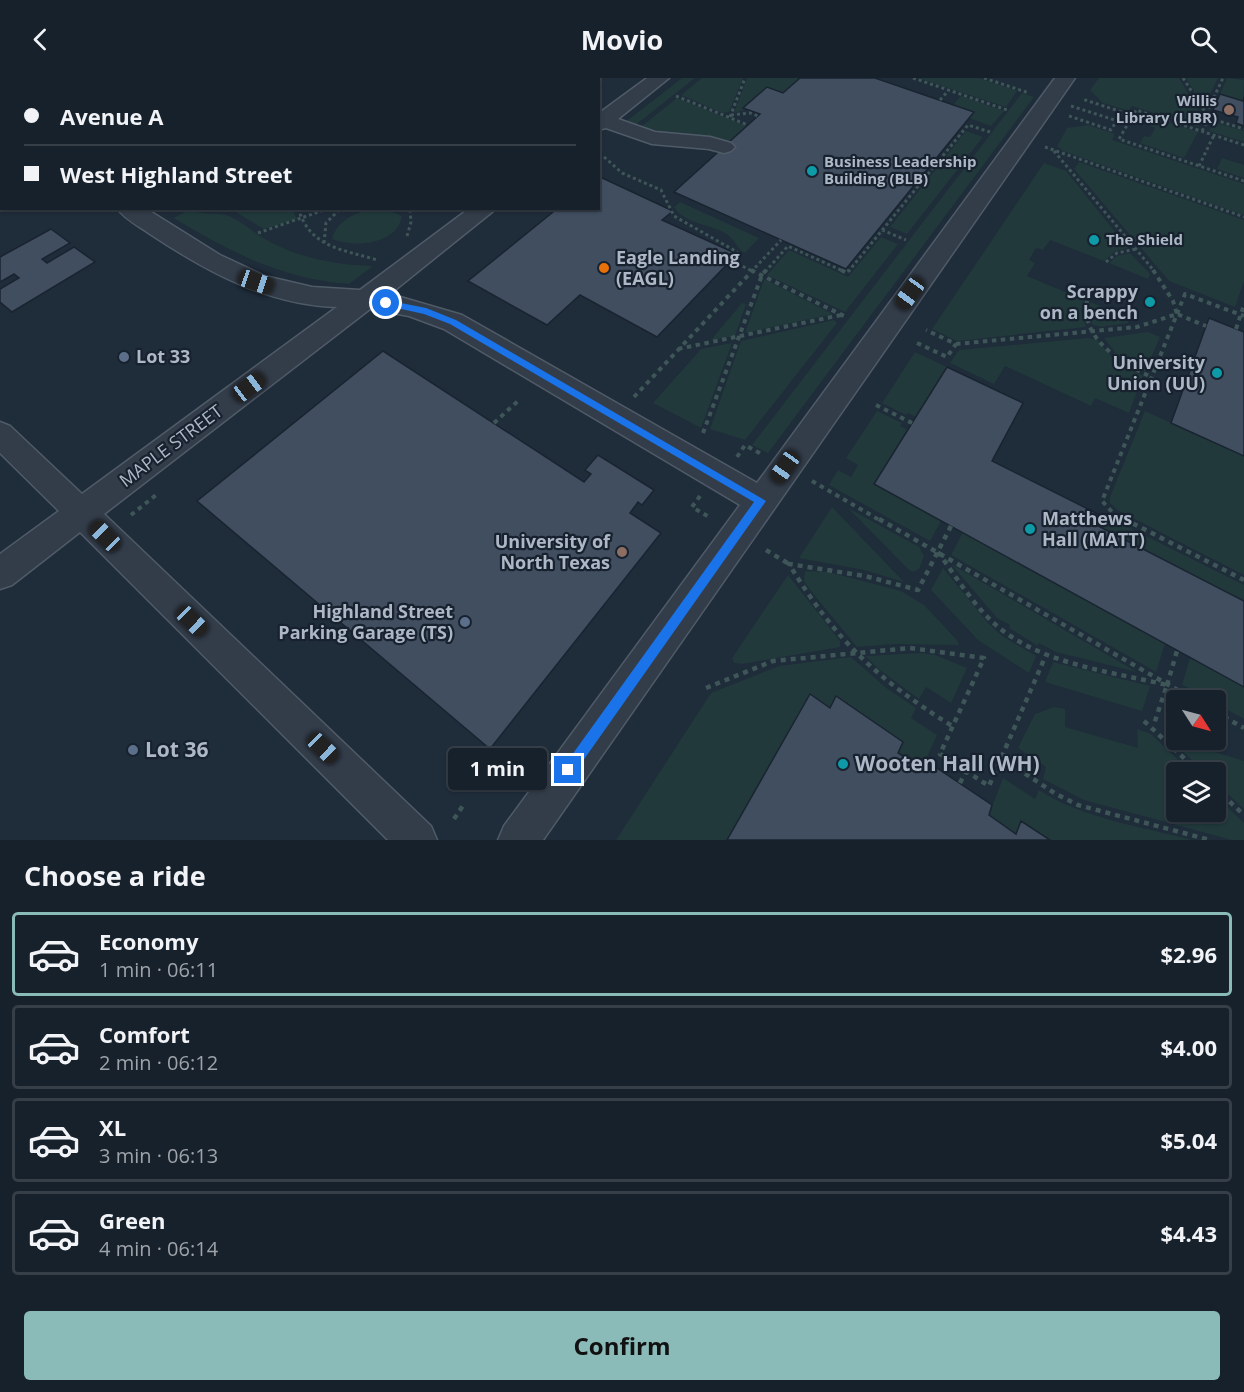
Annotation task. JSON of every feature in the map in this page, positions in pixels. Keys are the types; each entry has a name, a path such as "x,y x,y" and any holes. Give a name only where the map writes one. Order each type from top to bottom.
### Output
{"street":[{"path":"601,122 659,78"},
{"path":"518,840 1065,78"},
{"path":"601,122 652,138 710,143 724,147"},
{"path":"132,210 211,261 242,277 305,296 366,299 426,311 453,322 761,501"},
{"name":"MAPLE STREET","path":"0,574 483,210"},
{"path":"0,434 417,840"}],"path":[{"path":"730,116 745,78"},
{"path":"913,78 1007,110"},
{"path":"984,78 1021,90"},
{"path":"1183,78 1209,118 1244,129"},
{"path":"1205,114 1223,78"},
{"path":"940,100 949,90"},
{"path":"676,96 748,125"},
{"path":"1069,117 1111,130 1122,111 1082,99"},
{"path":"1076,108 1127,124"},
{"path":"1244,144 1136,110 1119,140 1244,181"},
{"path":"730,116 750,113 758,116"},
{"path":"1202,131 1209,118"},
{"path":"703,433 762,275 788,246 847,273 968,125 990,132"},
{"path":"1199,166 1214,135"},
{"path":"1206,326 1177,314 1163,283 1054,150 1244,218"},
{"path":"604,157 620,172 644,180 659,189 671,203 675,216 736,252 738,255 732,261 844,316 678,350"},
{"path":"298,210 300,219 324,243 352,255 387,263"},
{"path":"258,233 325,210"},
{"path":"324,243 322,231 326,221 339,210"},
{"path":"405,240 411,222 410,210"},
{"path":"882,230 906,240"},
{"path":"634,397 781,240"},
{"path":"1106,262 1117,253 1136,249"},
{"path":"1242,316 1185,294 1103,495 1104,506 1114,514 1244,580"},
{"path":"1087,301 1083,308 1085,317 1093,332 1112,355 1151,377"},
{"path":"1236,329 1244,305"},
{"path":"926,330 956,344 1093,332 1153,324 1177,314"},
{"path":"917,343 947,357 956,344"},
{"path":"494,423 518,401"},
{"path":"876,405 912,423"},
{"path":"736,457 746,445 764,456"},
{"path":"812,481 938,551 1177,690"},
{"path":"131,515 159,492"},
{"path":"701,494 692,507 711,518"},
{"path":"766,550 789,564 865,576 918,590 951,526"},
{"path":"938,551 964,589 1002,630 1046,655 1167,685"},
{"path":"789,564 855,653 891,685 952,726"},
{"path":"706,688 773,661 910,648 984,658 940,754 989,786 1046,655"},
{"path":"1154,724 1177,651"},
{"path":"1226,717 1244,728"},
{"path":"1144,721 1188,762"},
{"path":"1000,758 1056,794 1078,805 1210,840"},
{"path":"960,783 966,771"},
{"path":"1226,798 1244,815"},
{"path":"454,819 464,804"}],"green space":[{"path":"682,78 695,78 633,127 628,124 628,120"},
{"path":"702,78 743,78 729,112 723,113 681,95"},
{"path":"747,78 800,78 783,93 767,87 743,107 747,109 734,113"},
{"path":"918,78 979,78 1017,91 1006,107"},
{"path":"1099,78 1179,78 1203,118 1198,127 1132,106 1129,111 1103,103 1090,90"},
{"path":"1186,78 1218,78 1204,107"},
{"path":"1227,78 1244,80 1243,101 1220,94"},
{"path":"1022,93 1034,97 768,453 752,445"},
{"path":"961,96 1004,111 991,126 969,118 974,112 953,105"},
{"path":"677,98 747,126 729,142 707,137 661,134 638,129"},
{"path":"1154,118 1198,132 1184,158 1140,143 1144,136 1150,137 1155,128 1150,126"},
{"path":"1213,122 1244,131 1244,142 1209,131"},
{"path":"1088,125 1115,134 1112,140 1244,184 1244,215 1063,151 1057,146 1067,128"},
{"path":"966,131 983,137 907,234 890,227"},
{"path":"1222,158 1244,165 1244,178 1217,169"},
{"path":"1079,162 1244,220 1244,281 1235,307 1169,281 1074,169"},
{"path":"1044,163 1066,171 1128,248 1115,251 1104,261 1050,240 1043,250 1036,248 1029,260 1035,263 1027,276 1084,300 1081,311 1086,327 957,341 932,329"},
{"path":"680,202 759,238 745,253 725,233 684,217 674,207"},
{"path":"188,210 226,215 278,246 304,256 331,262 373,266 349,284 302,276 279,270 236,253 174,218"},
{"path":"233,210 272,210 275,212 292,210 297,219 264,229"},
{"path":"387,210 402,216 392,233 373,242 352,243 332,239 343,222 361,212"},
{"path":"881,237 898,244 845,312 767,275 789,250 848,277"},
{"path":"1130,253 1150,274 1148,279 1109,263 1117,256"},
{"path":"764,280 766,280 833,314 745,333"},
{"path":"1090,302 1130,318 1128,323 1101,327 1093,325 1087,314"},
{"path":"742,303 746,304 735,336 711,340"},
{"path":"834,320 837,323 745,440 710,429 741,341"},
{"path":"1148,332 1160,337 1145,372 1118,356 1104,338"},
{"path":"1088,338 1097,340 1114,359 1143,376 1129,413 1095,398 1091,406 1005,366 994,384 950,363 959,350"},
{"path":"732,343 701,428 653,403 701,349"},
{"path":"915,352 947,367 916,417 908,413 906,415 882,403"},
{"path":"877,411 902,423 900,426 908,430 874,484 941,521 930,541 829,485 838,470 851,477 858,465 846,458"},
{"path":"1145,411 1244,456 1244,575 1119,511 1110,503 1110,497"},
{"path":"832,507 904,582 864,570 799,558"},
{"path":"848,508 919,547 924,556 919,569 913,572 909,570"},
{"path":"1104,515 1244,585 1244,601 1098,526"},
{"path":"963,532 1165,644 1156,672 951,555"},
{"path":"951,564 1137,672 1056,652 1039,643 1038,646 997,618"},
{"path":"943,568 988,623 1002,636 1036,656 1029,673 978,640 931,590"},
{"path":"805,571 828,572 901,591 924,605 959,645 894,644 857,647 804,581"},
{"path":"788,575 840,641 840,647 742,664 734,663 732,658"},
{"path":"920,653 935,655 967,668 951,703 926,687 919,699 877,668 866,656"},
{"path":"851,657 885,687 916,708 911,718 937,735 922,768 898,753 903,742 836,697 830,708 810,694 727,840 616,840 711,693 779,666"},
{"path":"1190,658 1244,687 1244,719 1226,709 1226,690 1193,690 1182,685"},
{"path":"1053,662 1150,686 1142,711 1045,682"},
{"path":"1054,707 1065,709 1065,727 1138,748 1137,729 1151,734 1180,762 1166,762 1166,822 1226,822 1226,806 1244,823 1244,840 1232,840 1084,800 1043,779 1046,767 1018,748 1035,714"},
{"path":"1181,750 1209,750 1244,761 1244,809 1226,792 1226,762 1194,762"},
{"path":"1003,778 1035,799 1039,790 1056,800 1093,815 1192,840 1050,840 1021,821 1016,834 989,815"}],"building":[{"name":"Business Leadership Building (BLB)","path":"800,78 875,78 974,112 846,269 674,192 760,114 743,108 767,87 783,93"},
{"name":"Willis Library (LIBR)","path":"1220,94 1243,101 1244,97 1244,126 1236,123 1238,117 1213,110"},
{"name":"Eagle Landing (EAGL)","path":"600,177 673,211 662,220 737,254 657,337 580,295 547,325 468,281 556,210 600,210"},
{"path":"51,229 70,243 42,259 47,263 74,247 95,262 12,312 0,302 0,289 19,278 14,274 0,282 0,257"},
{"name":"University Union (UU)","path":"1209,318 1244,332 1244,456 1171,423"},
{"name":"Highland Street Parking Garage (TS)","path":"383,351 584,482 591,474 585,470 598,455 654,490 642,505 638,502 630,513 661,533 490,749 197,501"},
{"name":"Matthews Hall (MATT)","path":"947,367 1023,403 992,461 1102,516 1098,526 1244,601 1244,687 874,484"},
{"name":"Wooten Hall (WH)","path":"810,694 830,708 836,696 903,742 898,753 922,768 925,760 992,805 989,815 1016,834 1021,821 1050,840 727,840"}],"place":[{"name":"Willis Library (LIBR)","path":"1229,110"},
{"name":"Business Leadership Building (BLB)","path":"812,171"},
{"name":"The Shield","path":"1094,240"},
{"name":"Eagle Landing (EAGL)","path":"604,268"},
{"name":"Scrappy on a bench","path":"1150,302"},
{"name":"Lot 33","path":"124,357"},
{"name":"University Union (UU)","path":"1217,373"},
{"name":"Matthews Hall (MATT)","path":"1030,529"},
{"name":"University of North Texas","path":"622,552"},
{"name":"Highland Street Parking Garage (TS)","path":"465,622"},
{"name":"Lot 36","path":"133,750"},
{"name":"Wooten Hall (WH)","path":"843,764"}],"route":[{"path":"386,303 426,311 453,322 761,501 568,770"}]}
